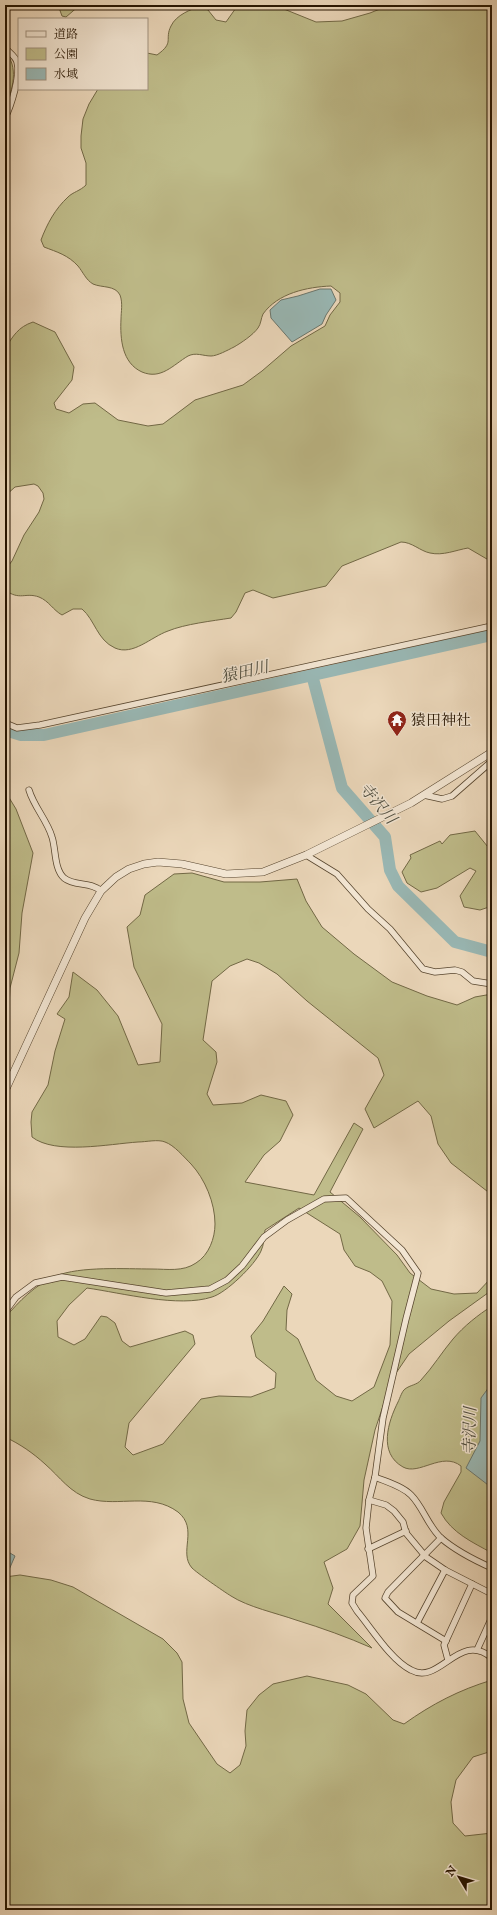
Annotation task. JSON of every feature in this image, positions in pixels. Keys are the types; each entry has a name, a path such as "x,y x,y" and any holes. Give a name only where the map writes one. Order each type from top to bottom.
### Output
{"street":[{"path":"5,48 17,60 18,68 16,84 5,118"},
{"path":"5,723 17,728 40,726 492,626"},
{"path":"5,1091 86,918 101,891 116,877 129,869 144,864 158,862 182,864 226,874 263,872 306,855 411,803 492,752"},
{"path":"424,795 442,799 452,796 492,762"},
{"path":"29,790 32,801 52,836 58,870 62,876 71,882 95,886 101,891"},
{"path":"306,855 337,874 368,909 390,929 423,970 435,972 455,970 462,972 472,981 492,984"},
{"path":"5,1312 16,1297 35,1283 62,1277 166,1293 210,1288 227,1280 242,1266 264,1237 276,1227 324,1199 346,1198 402,1250 418,1273 412,1292 383,1418 375,1477 369,1500 366,1528 373,1576 353,1595 352,1603 397,1660 411,1671 420,1673 432,1671 462,1651 477,1650 492,1658"},
{"path":"375,1477 404,1489 412,1496 431,1526 441,1538 456,1550 492,1568"},
{"path":"369,1500 386,1505 394,1511 403,1522 406,1531 424,1554 445,1570 492,1594"},
{"path":"368,1549 406,1531"},
{"path":"441,1538 424,1554 384,1598 398,1612 446,1641"},
{"path":"417,1623 445,1570"},
{"path":"448,1660 444,1645 472,1584"},
{"path":"477,1650 492,1617"}],"green space":[{"path":"58,5 80,5 66,17 62,16"},
{"path":"238,5 274,5 316,22 342,21 370,13 390,5 490,5 492,7 492,562 468,548 435,554 426,552 409,543 401,542 342,566 326,586 273,598 253,590 245,593 236,612 231,618 182,626 162,634 135,648 122,650 115,648 104,640 82,609 73,609 62,615 39,597 30,595 19,596 5,590 5,570 12,561 24,535 39,512 44,499 43,493 38,486 34,484 15,487 5,496 5,349 13,336 23,326 33,322 55,332 74,367 72,380 54,403 56,409 69,413 83,404 95,403 118,420 148,426 163,424 195,400 243,385 291,346 325,326 330,315 340,302 340,293 331,286 294,292 285,296 269,307 263,314 260,325 256,331 234,347 213,356 197,354 188,356 161,373 149,374 142,372 135,368 126,357 121,334 122,307 118,292 112,288 93,284 74,262 62,254 44,247 41,240 55,212 63,202 70,195 86,185 86,163 81,148 83,119 89,104 97,90 148,90 148,53 157,55 166,47 169,31 173,22 189,11 202,6 208,10 216,20 226,22"},
{"path":"5,52 12,64 13,78 5,107"},
{"path":"5,791 16,809 33,853 22,913 19,953 10,988 8,1026 5,1031"},
{"path":"475,831 492,852 492,906 480,910 464,907 460,896 476,871 470,868 437,888 421,892 407,883 402,872 411,858 410,855 440,841 442,844 450,835"},
{"path":"192,873 224,882 260,882 297,879 306,901 322,927 354,954 392,982 427,996 457,1005 475,997 492,994 492,1195 451,1163 438,1144 431,1116 418,1101 374,1128 365,1109 384,1075 378,1058 307,1001 277,974 259,963 247,959 230,966 212,981 203,1040 216,1052 217,1062 207,1094 213,1105 242,1103 261,1095 286,1101 293,1115 280,1141 264,1155 245,1182 314,1195 354,1123 363,1129 330,1192 360,1217 397,1255 410,1273 431,1289 454,1294 477,1293 492,1277 492,1290 449,1321 409,1354 392,1379 375,1430 364,1480 360,1526 347,1549 324,1562 333,1588 328,1604 372,1648 325,1629 254,1607 231,1596 204,1578 192,1568 188,1562 187,1526 184,1519 178,1512 168,1506 146,1501 112,1502 90,1499 83,1496 71,1489 31,1452 5,1437 5,1318 22,1300 41,1284 56,1276 66,1273 90,1269 186,1268 201,1260 208,1251 212,1240 215,1229 215,1216 205,1184 191,1164 172,1146 162,1141 155,1141 68,1147 54,1146 32,1137 32,1112 48,1085 55,1051 65,1019 57,1014 69,997 73,972 97,990 118,1016 138,1065 160,1062 162,1024 134,967 127,927 140,915 145,895 174,874","holes":["299,1208 340,1234 344,1250 355,1266 370,1272 382,1281 392,1301 390,1345 374,1387 352,1401 336,1396 316,1380 298,1339 286,1330 287,1310 292,1294 284,1286 263,1321 251,1336 256,1357 276,1373 275,1388 251,1397 219,1396 201,1399 163,1444 133,1455 125,1447 129,1423 195,1344 193,1335 185,1331 130,1347 122,1341 115,1323 107,1317 101,1316 85,1339 74,1345 58,1337 57,1321 69,1305 87,1288 167,1300 199,1300 212,1297 225,1290 253,1264 262,1249 265,1230"]},
{"path":"492,1306 492,1553 457,1532 441,1513 444,1502 461,1472 461,1466 454,1462 446,1461 416,1469 403,1467 395,1461 390,1454 387,1437 394,1410 404,1390 419,1382 457,1334 471,1321"},
{"path":"20,1575 51,1580 73,1587 163,1639 177,1653 182,1662 183,1699 189,1723 217,1764 230,1773 240,1765 246,1746 245,1731 247,1710 259,1695 273,1684 307,1676 348,1685 366,1694 393,1720 404,1724 446,1698 468,1688 492,1680 492,1751 473,1757 456,1780 451,1802 453,1823 465,1836 492,1833 492,1910 5,1910 5,1577"}],"water":[{"path":"320,289 331,289 336,300 322,324 292,342 271,318 270,310 281,300"},
{"path":"492,1383 492,1488 466,1468 480,1441 481,1398"},
{"path":"5,1550 15,1556 5,1579"}],"waterway":[{"name":"猿田川","path":"5,730 21,735 44,735 492,635"},
{"name":"寺沢川","path":"312,675 342,788 385,837 390,870 398,886 455,942 492,952"}],"place":[{"name":"猿田神社","path":"397,737"}]}
